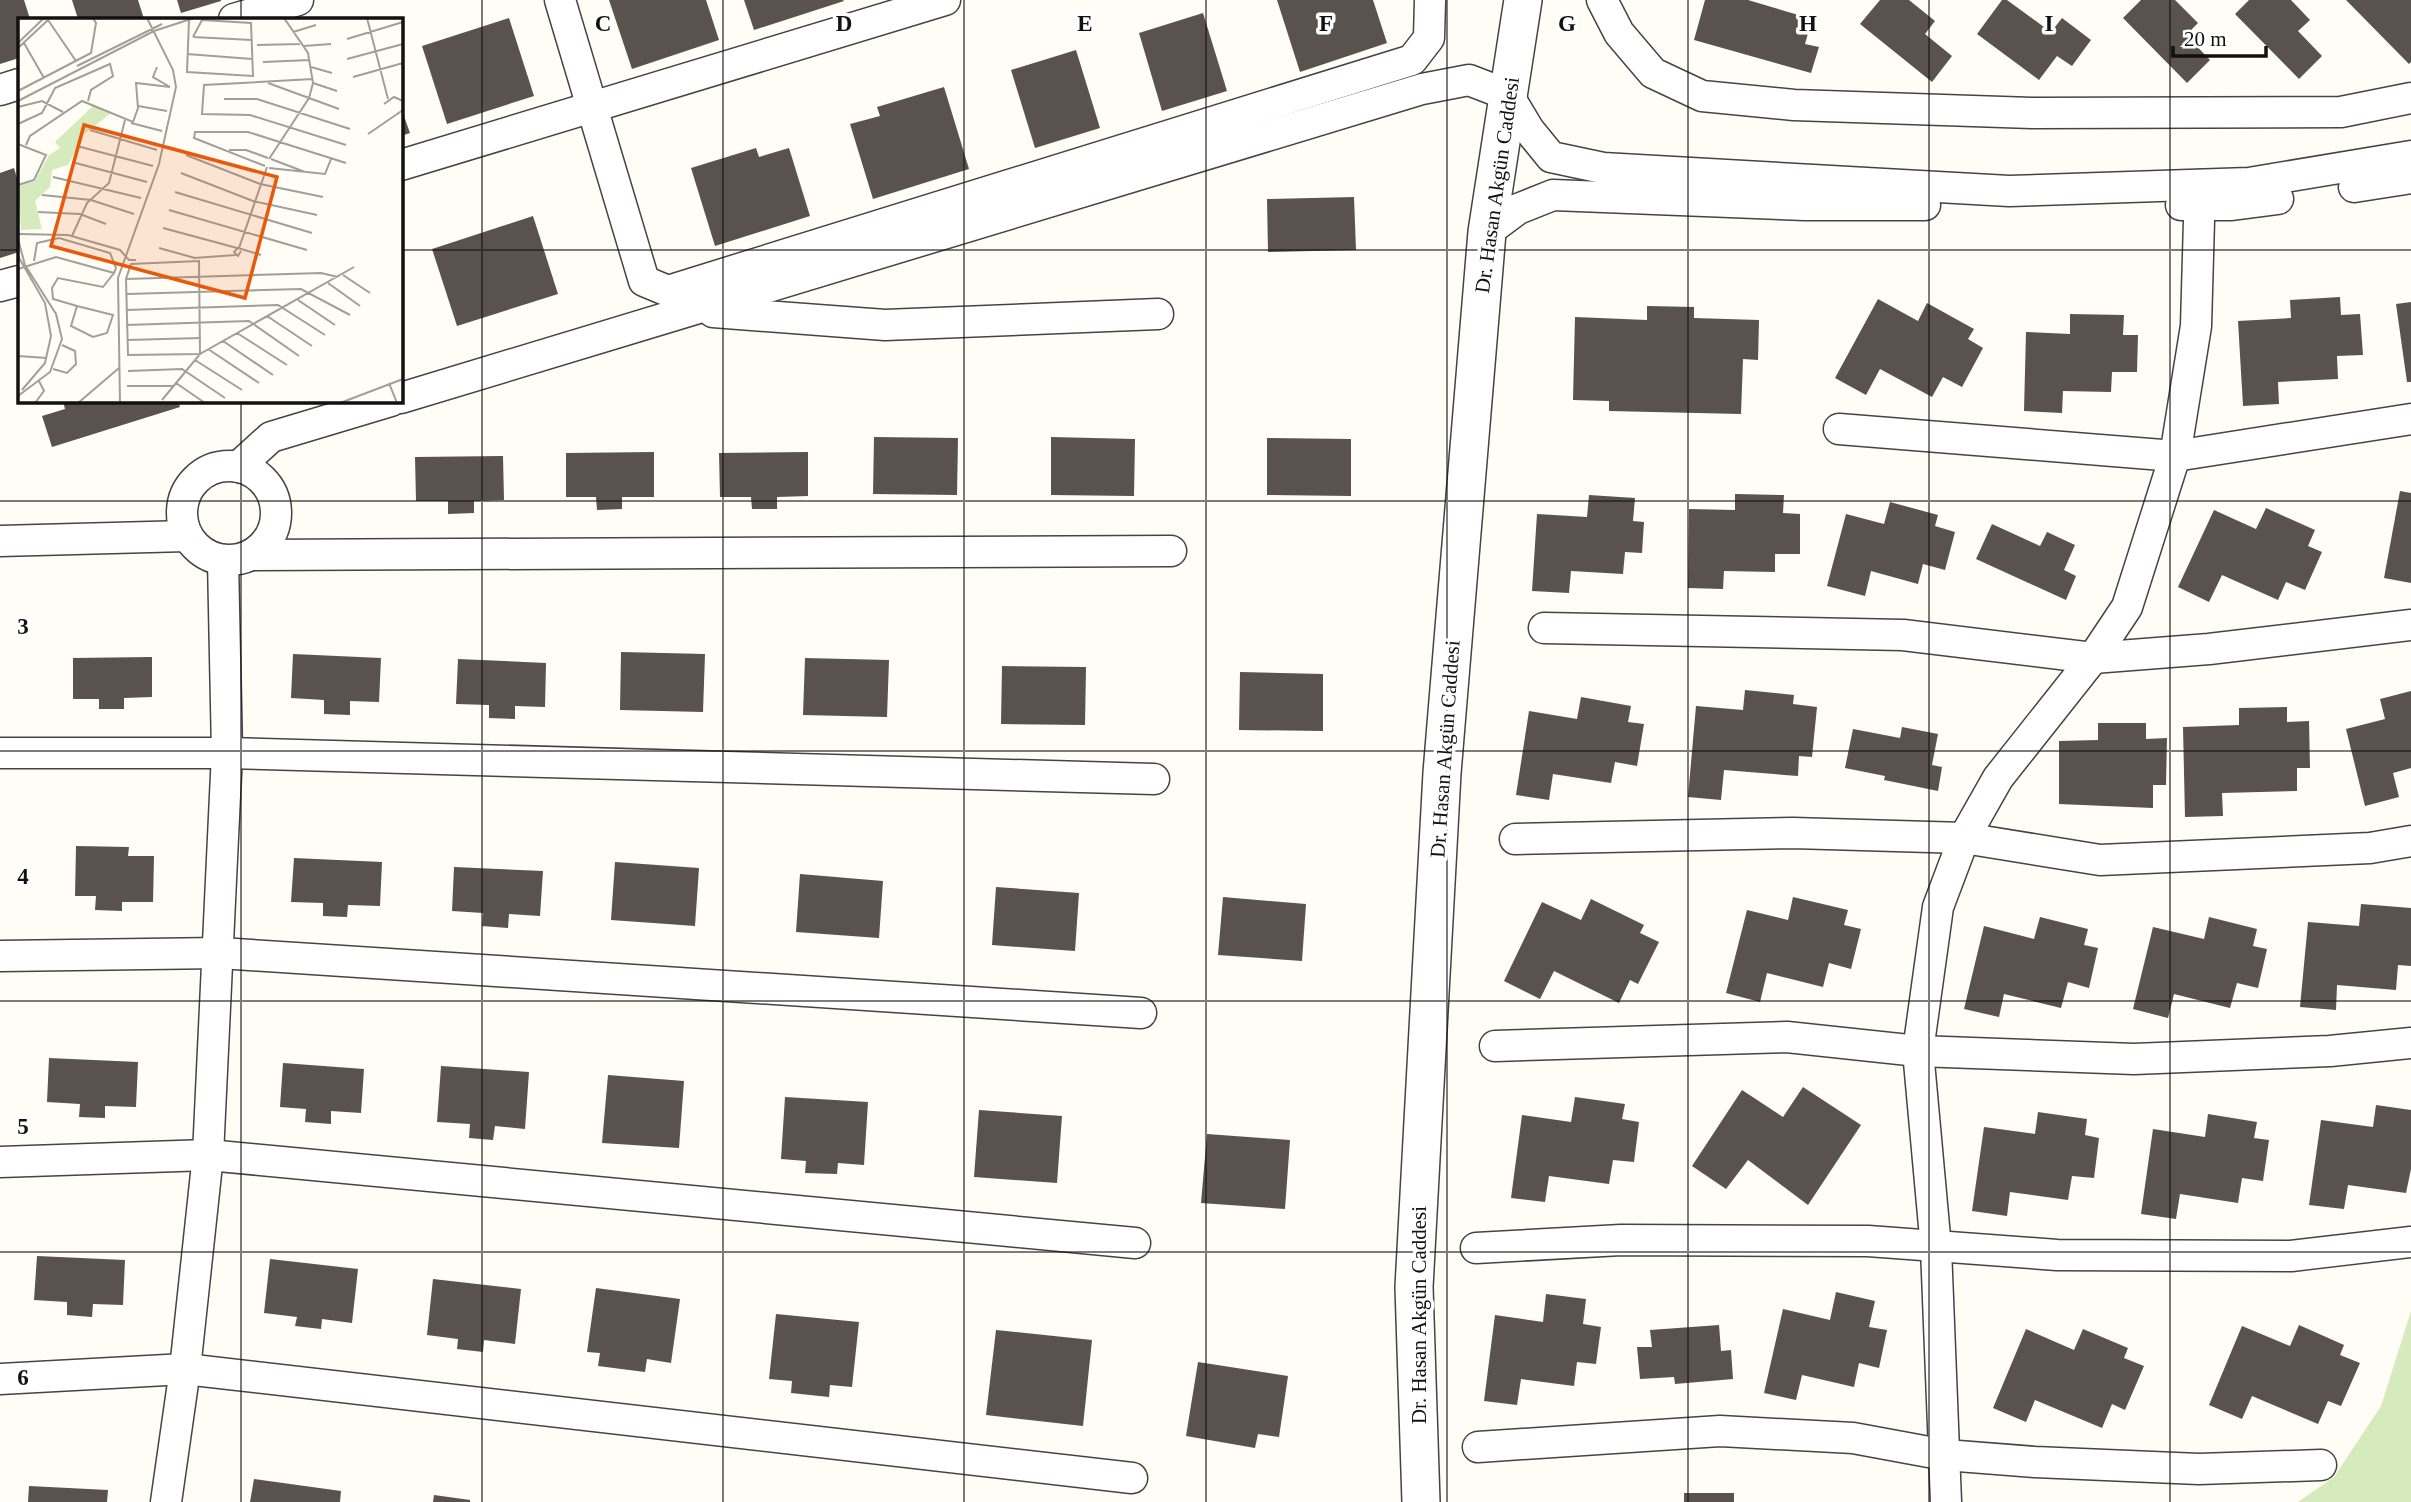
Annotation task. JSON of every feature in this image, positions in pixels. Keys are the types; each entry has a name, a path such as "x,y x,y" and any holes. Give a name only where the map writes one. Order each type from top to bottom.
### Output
{"street":[{"path":"237,18 298,0"},
{"path":"560,0 644,281 668,291 1412,60 1429,38 1430,0"},
{"path":"402,165 945,0"},
{"name":"Dr. Hasan Akgün Caddesi","path":"1421,1502 1414,1287 1442,773 1487,232 1523,0"},
{"path":"1602,0 1619,33 1653,73 1702,96 1794,105 2032,113 2341,112 2411,98"},
{"path":"402,398 1422,89 1469,80 1508,95 1529,130 1552,157 1603,168 2009,191 2200,195 2232,205 2411,178"},
{"path":"0,90 18,84"},
{"path":"1487,232 1518,209 1553,195 1805,205 2200,195 2249,183 2411,156"},
{"path":"1946,1502 1936,1248 1918,1051 1938,907 1964,838 1998,778 2093,658 2127,607 2175,456 2196,326 2200,195"},
{"path":"0,286 18,281"},
{"path":"695,310 885,325 1158,314"},
{"path":"238,467 271,437 388,402"},
{"path":"1839,429 2175,456 2411,419"},
{"path":"237,557 271,534 276,506 272,492 252,471 238,467 215,469 196,480 182,507 187,536 197,548 237,557 1171,551"},
{"path":"0,541 187,536"},
{"path":"166,1502 185,1369 208,1155 220,953 237,557"},
{"path":"1544,628 1903,635 2093,658 2209,649 2411,625"},
{"path":"0,752 227,753 1154,779"},
{"path":"1515,839 1793,833 1964,838 2100,860 2370,848 2411,841"},
{"path":"0,956 220,953 1141,1013"},
{"path":"1494,1046 1787,1037 1918,1051 2134,1059 2330,1051 2411,1043"},
{"path":"0,1162 208,1155 1135,1243"},
{"path":"1476,1248 1622,1240 1868,1241 2057,1255 2291,1256 2411,1242"},
{"path":"0,1379 185,1369 1132,1478"},
{"path":"1479,1447 1720,1431 1853,1438 1945,1455 2199,1469 2321,1465"}],"green space":[{"path":"2411,1311 2411,1502 2298,1502 2334,1477 2381,1406"}],"building":[{"path":"0,0 24,0 30,18 18,18 18,58 0,64"},
{"path":"72,0 138,0 144,18 78,18"},
{"path":"177,0 221,0 221,1 181,13"},
{"path":"609,0 706,0 719,40 632,69"},
{"path":"744,0 843,0 844,1 754,30"},
{"path":"1277,0 1373,0 1387,43 1300,72"},
{"path":"1705,0 1748,0 1812,19 1805,44 1819,47 1811,73 1694,40"},
{"path":"1880,0 1909,0 1935,21 1925,34 1952,56 1932,82 1860,24"},
{"path":"2002,0 2007,0 2051,32 2062,18 2091,40 2072,66 2057,56 2039,80 1977,34"},
{"path":"2141,0 2175,0 2198,23 2186,35 2210,60 2187,83 2123,18"},
{"path":"2249,0 2291,0 2310,20 2298,31 2322,56 2299,79 2235,14"},
{"path":"2346,0 2411,0 2411,62 2409,64"},
{"path":"1203,13 1227,91 1162,111 1139,33"},
{"path":"509,18 534,96 447,124 422,46"},
{"path":"1076,50 1100,128 1035,148 1011,70"},
{"path":"944,87 969,169 873,199 850,124 880,116 877,107"},
{"path":"402,111 410,133 402,136"},
{"path":"756,148 759,157 789,148 810,216 715,246 691,168"},
{"path":"14,168 18,182 18,252 0,258 0,173"},
{"path":"1354,197 1356,250 1268,252 1267,199"},
{"path":"533,216 558,294 457,326 432,249"},
{"path":"2340,297 2341,315 2360,314 2363,355 2337,356 2338,379 2278,382 2279,404 2243,406 2238,321 2291,318 2290,300"},
{"path":"1878,299 1918,321 1927,303 1974,329 1968,339 1983,348 1962,387 1943,377 1932,397 1880,369 1866,395 1835,378"},
{"path":"2411,302 2411,382 2407,382 2396,304"},
{"path":"1647,306 1694,307 1694,318 1759,320 1758,360 1743,359 1741,414 1609,411 1609,401 1573,400 1575,317 1647,320"},
{"path":"2070,314 2124,315 2123,335 2138,335 2137,372 2112,372 2111,392 2063,391 2062,413 2024,411 2026,332 2070,334"},
{"path":"63,402 178,402 180,407 52,447 42,416 65,409"},
{"path":"874,437 958,438 957,495 873,494"},
{"path":"1051,437 1135,439 1134,496 1051,495"},
{"path":"1267,438 1351,439 1351,496 1267,495"},
{"path":"654,452 654,497 622,497 622,509 597,510 596,497 566,497 566,453"},
{"path":"808,452 808,496 777,497 777,509 752,509 751,497 720,497 719,453"},
{"path":"503,456 504,500 474,501 474,513 448,514 448,501 416,501 415,457"},
{"path":"2400,491 2411,493 2411,583 2384,578"},
{"path":"1735,494 1784,495 1783,513 1800,514 1800,554 1775,554 1775,572 1724,571 1723,589 1688,588 1689,509 1735,510"},
{"path":"1589,495 1635,498 1633,521 1644,522 1642,553 1625,552 1623,574 1571,571 1569,593 1532,591 1537,514 1587,517"},
{"path":"1890,502 1938,515 1935,526 1955,532 1945,570 1923,564 1918,584 1871,571 1865,596 1827,586 1846,514 1884,524"},
{"path":"2266,508 2315,530 2308,546 2322,552 2305,590 2286,582 2278,600 2222,575 2209,602 2178,587 2214,510 2256,529"},
{"path":"1992,524 2040,546 2047,532 2075,545 2064,570 2076,576 2066,600 1976,559"},
{"path":"621,652 705,654 703,712 620,710"},
{"path":"293,654 381,658 379,702 350,701 350,715 324,714 324,700 291,698"},
{"path":"152,657 152,697 124,698 124,709 99,709 99,699 73,699 73,658"},
{"path":"805,658 889,660 887,717 803,715"},
{"path":"458,659 546,663 545,707 515,706 515,719 489,718 489,705 456,704"},
{"path":"1002,666 1086,667 1085,725 1001,724"},
{"path":"1240,672 1323,674 1323,731 1239,730"},
{"path":"1745,690 1794,695 1793,704 1817,707 1812,757 1799,756 1798,776 1724,770 1721,800 1688,797 1696,706 1743,710"},
{"path":"2411,691 2411,768 2393,773 2399,797 2365,806 2346,729 2385,719 2380,699"},
{"path":"1581,697 1631,706 1628,722 1644,724 1637,766 1615,762 1611,783 1553,774 1549,800 1516,795 1529,711 1577,719"},
{"path":"2287,707 2287,722 2309,721 2310,768 2297,768 2297,791 2222,793 2223,816 2185,817 2183,727 2239,725 2239,708"},
{"path":"2098,723 2146,723 2146,739 2167,738 2166,785 2153,785 2153,808 2059,804 2059,741 2098,740"},
{"path":"1902,727 1938,734 1932,765 1942,767 1938,791 1884,780 1885,776 1845,768 1853,729 1900,738"},
{"path":"76,846 129,847 128,856 154,856 153,902 122,902 122,911 95,910 96,896 75,896"},
{"path":"294,858 382,862 380,906 348,905 347,917 323,916 323,903 291,902"},
{"path":"615,862 699,868 695,926 611,920"},
{"path":"454,867 543,871 540,916 509,914 508,928 482,926 483,913 452,911"},
{"path":"800,874 883,881 879,938 796,932"},
{"path":"996,887 1079,893 1075,951 992,945"},
{"path":"1223,897 1306,904 1302,961 1218,955"},
{"path":"1793,897 1848,910 1844,925 1861,929 1851,969 1829,963 1823,987 1767,973 1760,1002 1726,993 1747,910 1788,920"},
{"path":"1591,899 1644,925 1640,933 1659,942 1638,984 1630,980 1619,1003 1554,971 1540,999 1504,981 1542,902 1581,920"},
{"path":"2361,904 2411,908 2411,966 2398,965 2396,990 2337,985 2336,1010 2300,1007 2308,922 2359,926"},
{"path":"2040,917 2088,929 2084,945 2098,948 2089,988 2068,982 2061,1008 2004,994 1999,1017 1964,1009 1984,926 2034,939"},
{"path":"2209,917 2257,929 2253,946 2267,949 2258,988 2237,983 2230,1008 2174,994 2168,1018 2133,1009 2153,927 2204,939"},
{"path":"49,1058 138,1062 136,1107 105,1106 105,1118 79,1117 80,1104 47,1102"},
{"path":"283,1063 364,1069 361,1113 331,1111 331,1124 305,1122 306,1109 280,1107"},
{"path":"441,1066 529,1072 525,1129 495,1126 493,1140 469,1138 470,1124 437,1122"},
{"path":"608,1075 684,1081 679,1148 602,1143"},
{"path":"1803,1087 1861,1125 1808,1205 1748,1160 1726,1189 1692,1166 1742,1090 1783,1117"},
{"path":"785,1097 868,1102 864,1165 838,1163 837,1174 805,1173 806,1161 781,1159"},
{"path":"1575,1097 1625,1104 1622,1119 1639,1122 1634,1162 1613,1160 1609,1184 1549,1176 1545,1202 1511,1198 1522,1115 1571,1122"},
{"path":"2376,1105 2411,1110 2411,1169 2406,1193 2348,1185 2344,1209 2309,1205 2321,1120 2373,1127"},
{"path":"979,1110 1062,1116 1057,1183 974,1177"},
{"path":"2038,1112 2087,1119 2085,1135 2099,1138 2094,1178 2072,1176 2068,1200 2010,1192 2007,1216 1972,1211 1984,1127 2035,1134"},
{"path":"2208,1114 2257,1122 2254,1138 2269,1140 2263,1181 2242,1178 2238,1203 2180,1194 2176,1219 2141,1214 2153,1129 2205,1137"},
{"path":"1207,1134 1290,1140 1285,1209 1201,1203"},
{"path":"37,1256 125,1260 123,1305 93,1304 92,1317 67,1315 67,1302 34,1300"},
{"path":"270,1259 358,1269 352,1323 322,1319 321,1329 295,1326 297,1317 264,1313"},
{"path":"433,1279 521,1289 515,1344 484,1340 483,1352 457,1349 458,1339 427,1335"},
{"path":"596,1288 680,1299 671,1363 647,1359 645,1372 598,1366 600,1353 587,1352"},
{"path":"1836,1292 1875,1301 1869,1327 1887,1330 1879,1368 1859,1363 1854,1387 1802,1375 1796,1400 1764,1393 1783,1309 1830,1320"},
{"path":"1546,1294 1586,1299 1583,1324 1601,1327 1596,1364 1577,1362 1574,1386 1521,1379 1517,1405 1484,1401 1495,1315 1543,1322"},
{"path":"776,1314 859,1322 852,1387 830,1385 829,1397 791,1393 792,1381 769,1379"},
{"path":"1719,1325 1721,1351 1731,1350 1733,1379 1675,1384 1674,1377 1640,1379 1637,1347 1652,1347 1650,1330"},
{"path":"2299,1325 2344,1345 2340,1355 2360,1363 2341,1406 2328,1401 2318,1424 2252,1396 2242,1419 2209,1405 2242,1326 2290,1346"},
{"path":"2026,1329 2074,1350 2083,1329 2128,1348 2124,1358 2144,1366 2125,1410 2112,1404 2102,1428 2035,1400 2026,1422 1993,1408"},
{"path":"996,1330 1092,1340 1083,1426 986,1415"},
{"path":"1198,1362 1288,1376 1279,1437 1258,1434 1255,1448 1186,1436"},
{"path":"254,1479 341,1491 340,1502 250,1502"},
{"path":"29,1486 108,1490 107,1502 28,1502"},
{"path":"1684,1493 1734,1493 1734,1502 1684,1502"},
{"path":"434,1495 470,1500 470,1502 433,1502"}]}
